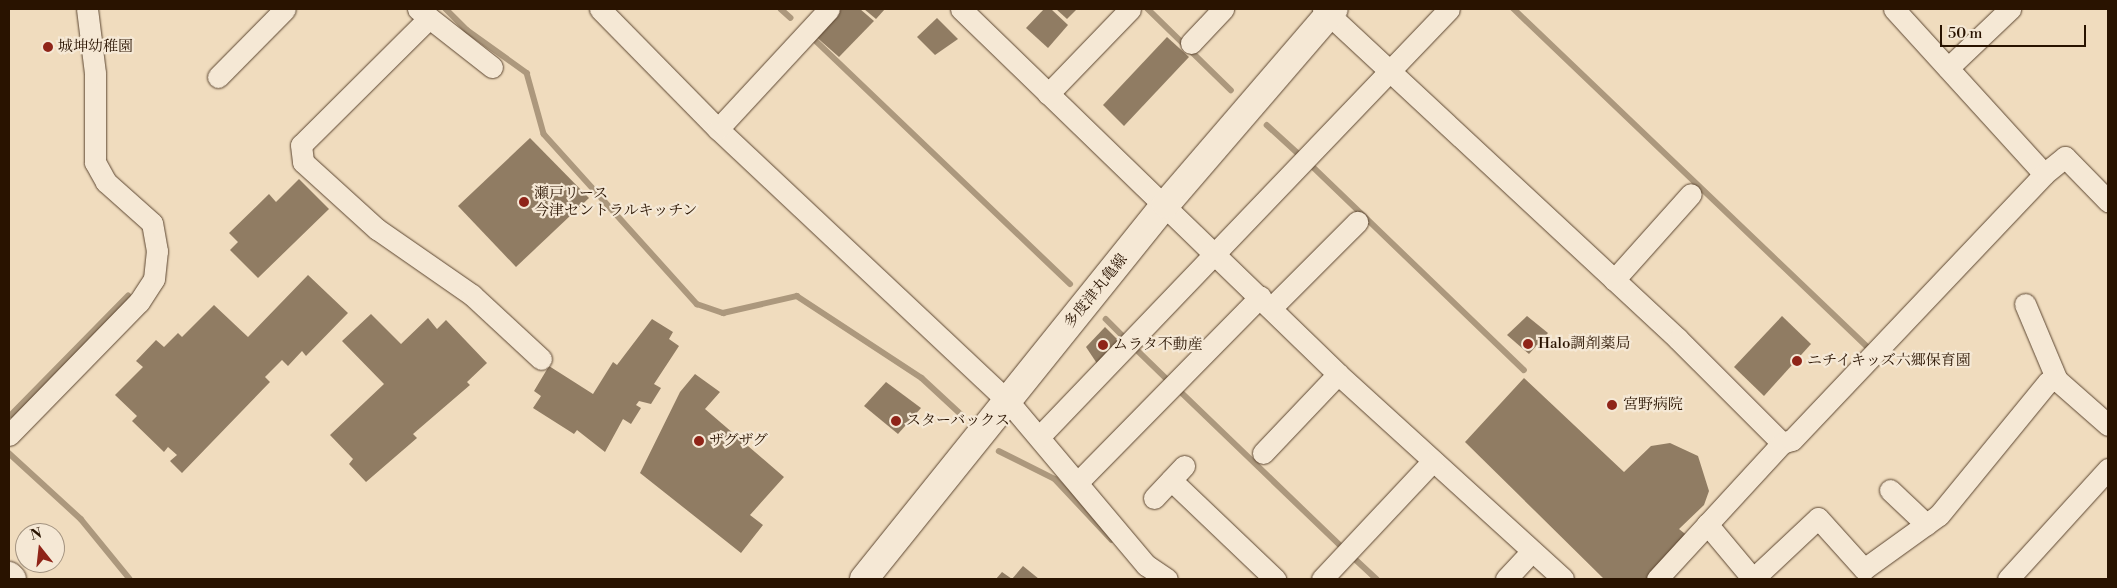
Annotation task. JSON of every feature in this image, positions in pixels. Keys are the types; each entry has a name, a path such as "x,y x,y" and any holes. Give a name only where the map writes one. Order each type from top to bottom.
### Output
{"main road":[{"name":"多度津丸亀線","path":"864,579 1166,204 1329,11"},
{"path":"9,576 12,579"}],"street":[{"path":"9,435 139,302 154,279 157,251 152,223 106,182 95,162 95,73 86,9"},
{"path":"218,77 285,9"},
{"path":"600,9 718,129 1007,400 1040,436 1146,565 1166,579"},
{"path":"718,129 829,9"},
{"path":"961,9 1048,94 1166,204 1338,374 1563,579"},
{"path":"1048,94 1130,9"},
{"path":"1191,43 1223,9"},
{"path":"1040,436 1449,9"},
{"path":"1894,9 2044,174"},
{"path":"1948,68 2010,9"},
{"path":"1329,11 1390,71 1614,280 1782,443"},
{"path":"492,67 423,13 301,145 304,162 377,229 472,295 541,359"},
{"path":"1657,579 1782,443 1792,440 2044,174 2065,157 2108,201"},
{"path":"1614,280 1691,194"},
{"path":"1078,482 1266,303 1357,222"},
{"path":"2025,304 2057,380 2108,425"},
{"path":"1262,453 1338,374"},
{"path":"1708,524 1753,579 1818,518 1864,568 1939,515 2048,382 2057,380"},
{"path":"1322,579 1433,461"},
{"path":"2008,579 2108,469"},
{"path":"1154,498 1177,473 1275,579"},
{"path":"1890,490 1926,524"},
{"path":"1506,579 1532,551"}],"building":[{"path":"840,9 860,9 874,21 839,57 814,35"},
{"path":"864,9 885,9 876,19"},
{"path":"1044,9 1051,9 1068,25 1048,48 1026,28"},
{"path":"1056,9 1077,9 1067,19"},
{"path":"937,18 958,39 935,55 917,37"},
{"path":"1167,37 1189,57 1124,126 1103,105"},
{"name":"瀬戸リース 今津セントラルキッチン","path":"530,138 589,198 516,267 458,206"},
{"path":"299,179 329,209 258,278 230,250 238,242 229,233 269,194 276,202"},
{"path":"308,275 348,313 306,356 302,351 288,366 282,360 265,377 270,382 182,473 170,461 177,455 168,447 164,452 132,421 137,416 115,395 143,367 136,361 156,340 164,347 178,333 182,337 214,305 248,337"},
{"path":"371,314 401,344 428,318 437,329 446,320 487,363 467,382 470,385 413,434 417,438 366,482 349,464 353,459 330,435 384,384 342,341"},
{"name":"Halo調剤薬局","path":"1527,316 1548,333 1529,354 1507,335"},
{"path":"1782,316 1811,344 1764,396 1734,367"},
{"path":"652,319 673,332 669,339 679,346 654,384 661,388 651,404 639,401 636,405 641,408 631,424 623,419 605,452 577,430 574,434 533,408 541,396 534,391 549,366 593,394 613,362 617,365"},
{"name":"ムラタ不動産","path":"1105,327 1121,343 1098,365 1086,347"},
{"name":"ザグザグ","path":"695,374 720,392 705,409 784,477 750,515 763,525 741,553 640,473 680,392"},
{"path":"1524,378 1624,472 1651,446 1670,443 1698,456 1709,491 1704,505 1679,529 1689,537 1649,579 1604,579 1465,442"},
{"name":"スターバックス","path":"886,382 921,408 898,434 864,406"},
{"path":"1023,566 1039,579 1012,579"},
{"path":"1002,572 1012,579 996,579"}],"waterway":[{"path":"446,9 467,30 527,73 544,134 697,304 723,313 797,296 922,378 962,415"},
{"path":"781,9 791,18"},
{"path":"1148,9 1231,90"},
{"path":"1514,9 1872,351"},
{"path":"815,40 1070,284"},
{"path":"1267,125 1301,156"},
{"path":"1310,164 1524,370"},
{"path":"11,415 128,296"},
{"path":"1106,319 1126,339"},
{"path":"1135,348 1168,380"},
{"path":"1182,393 1342,547"},
{"path":"999,451 1055,479 1112,540"},
{"path":"9,453 81,519 130,579"},
{"path":"1352,556 1377,579"}],"place":[{"name":"城坤幼稚園","path":"48,47"},
{"name":"瀬戸リース 今津セントラルキッチン","path":"524,202"},
{"name":"Halo調剤薬局","path":"1528,344"},
{"name":"ムラタ不動産","path":"1103,345"},
{"name":"ニチイキッズ六郷保育園","path":"1797,361"},
{"name":"宮野病院","path":"1612,405"},
{"name":"スターバックス","path":"896,421"},
{"name":"ザグザグ","path":"699,441"}]}
